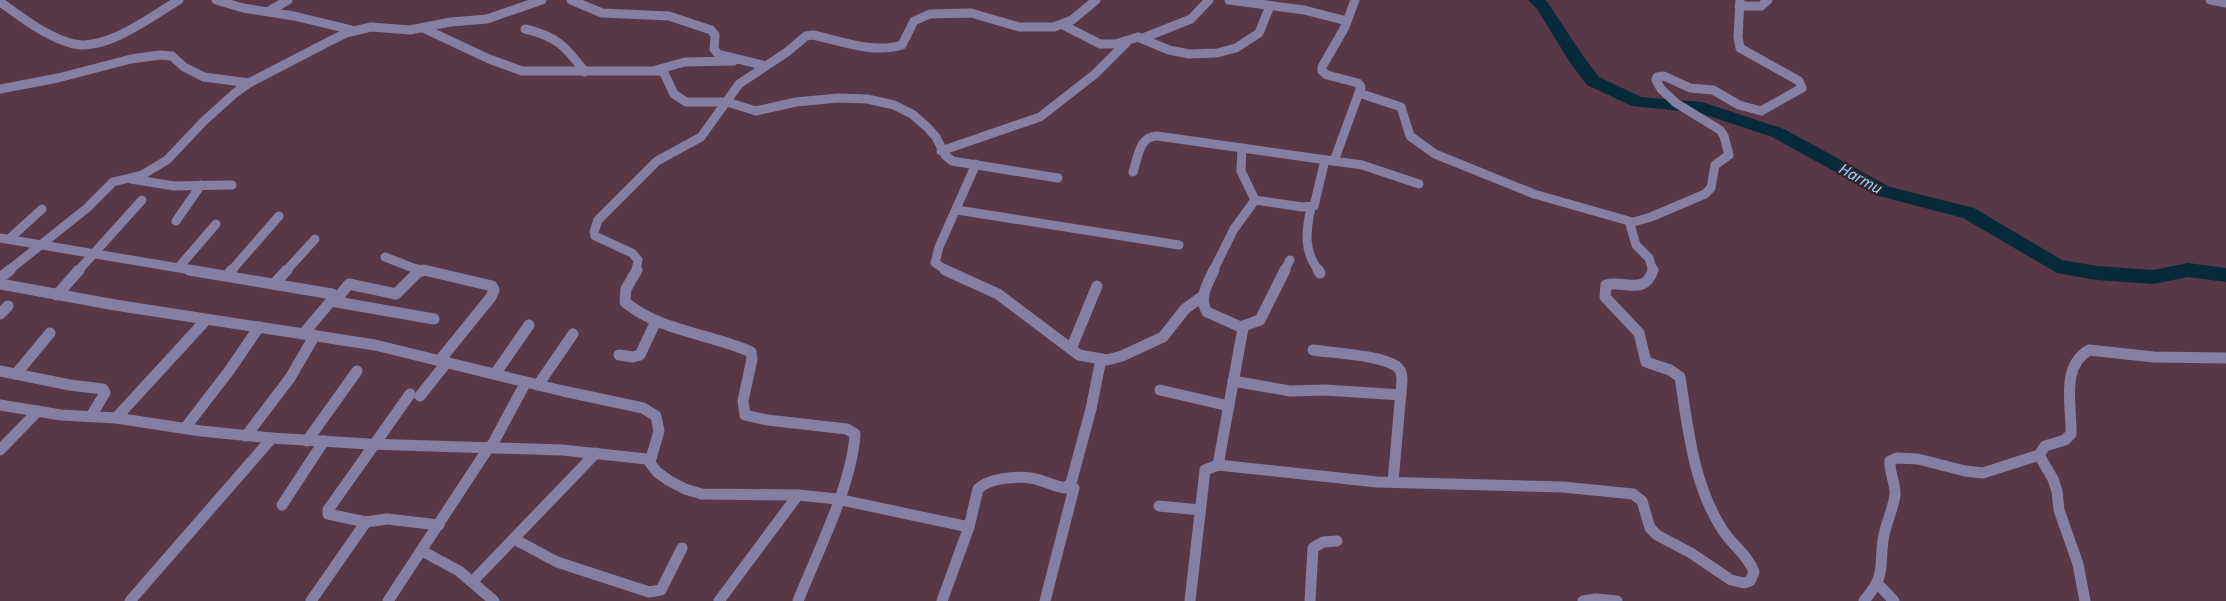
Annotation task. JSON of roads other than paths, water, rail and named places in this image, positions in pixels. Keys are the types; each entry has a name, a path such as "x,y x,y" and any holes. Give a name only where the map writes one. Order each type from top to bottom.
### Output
{"street":[{"path":"0,2 46,32 75,44 86,45 105,41 180,0"},
{"path":"216,0 243,8 269,11 353,30"},
{"path":"269,11 288,0"},
{"path":"0,278 92,204 113,182 142,174 167,160 224,102 249,83 353,30 371,27 402,30 452,22 482,20 499,16 542,0"},
{"path":"571,0 609,14 669,16 710,30 715,35 714,49 716,52 766,66"},
{"path":"798,601 837,499 854,448 856,438 854,432 846,429 746,416 743,410 743,401 752,359 751,352 656,321 635,311 625,302 625,288 639,266 637,258 632,253 597,237 594,230 598,220 654,163 701,137 739,84 787,52 807,35 884,48 898,47 904,43 914,22 930,14 971,13 1020,27 1049,28 1063,25 1096,0"},
{"path":"1144,38 1190,19 1209,0"},
{"path":"1229,0 1304,10 1347,21"},
{"path":"1320,273 1311,263 1307,250 1306,236 1311,207 1316,201 1330,160 1361,86 1358,82 1328,75 1322,67 1347,21 1355,0"},
{"path":"1630,223 1701,197 1711,189 1716,164 1728,158 1729,150 1722,132 1675,101 1660,87 1656,80 1657,77 1664,76 1690,88 1712,90 1740,105 1761,111 1802,88 1800,81 1740,48 1738,37 1740,3 1763,6 1768,0"},
{"path":"2210,0 2226,3"},
{"path":"1063,25 1096,43 1115,44 1138,37 1144,38 1160,47 1189,54 1217,53 1233,50 1259,33 1270,6"},
{"path":"423,28 517,70 585,72 656,70 685,62 747,60"},
{"path":"525,29 554,36 565,45 585,72"},
{"path":"941,151 1040,117 1095,74 1128,41"},
{"path":"0,89 58,78 140,58 157,56 172,56 184,67 204,77 249,83"},
{"path":"656,70 664,73 668,87 680,100 692,103 725,102 754,111 842,96 889,103 909,111 918,118 936,137 941,151 952,161 1058,178"},
{"path":"1190,601 1205,470 1218,465 1392,482 1563,487 1633,494 1642,501 1650,528 1656,535 1691,553 1731,580 1744,583 1750,581 1754,572 1751,564 1722,530 1702,484 1693,458 1680,377 1670,370 1646,362 1639,333 1605,297 1606,285 1613,283 1638,286 1649,280 1653,271 1649,258 1636,245 1630,223 1619,217 1534,194 1435,154 1410,136 1401,107 1359,93"},
{"path":"1133,172 1143,141 1150,136 1362,165 1419,184"},
{"path":"1242,148 1241,171 1255,200"},
{"path":"976,164 935,256 937,265 998,294 1083,356 1101,359 1122,356 1163,338 1185,309 1203,296"},
{"path":"127,178 165,185 232,186"},
{"path":"176,221 201,186"},
{"path":"57,295 142,200"},
{"path":"1290,260 1260,320 1243,326 1207,312 1204,308 1203,296 1230,237 1249,204 1255,200 1311,207"},
{"path":"4,239 42,209"},
{"path":"957,210 1178,245"},
{"path":"227,276 279,216"},
{"path":"179,267 216,224"},
{"path":"4,239 332,294 333,301"},
{"path":"274,284 315,239"},
{"path":"386,257 421,270 488,284 494,290 491,297 443,361 373,444 328,510 328,514 366,522 387,519 439,525"},
{"path":"246,436 290,378 310,334 333,301 349,284 394,294 399,293 421,270"},
{"path":"0,284 206,320 375,345 650,411 656,416 659,431 650,462"},
{"path":"1072,349 1097,286"},
{"path":"333,301 434,319"},
{"path":"0,314 8,306"},
{"path":"116,418 206,320"},
{"path":"619,355 633,357 640,355 656,321"},
{"path":"495,374 529,325"},
{"path":"1218,465 1244,330 1243,326"},
{"path":"185,428 229,371 259,327"},
{"path":"16,374 50,333"},
{"path":"538,385 573,334"},
{"path":"1313,350 1384,362 1396,366 1402,374 1392,482"},
{"path":"1864,601 1878,584 1882,568 1883,540 1895,494 1888,469 1890,461 1898,458 1910,458 1965,471 1984,473 1994,472 2005,465 2039,455 2045,446 2065,440 2071,434 2069,386 2078,360 2084,351 2101,350 2180,358 2226,358"},
{"path":"942,601 969,527 978,490 984,484 1029,478 1065,488 1071,483 1101,359"},
{"path":"0,371 70,385 103,389 105,393 103,398 91,416"},
{"path":"307,440 358,371"},
{"path":"1234,381 1290,391 1325,390 1401,395"},
{"path":"388,601 490,447 526,382"},
{"path":"1160,390 1229,406"},
{"path":"0,405 61,415 116,418 246,436 324,442 490,447 596,453 644,458 649,460 657,472 668,480 685,489 702,494 798,495 837,499 969,527"},
{"path":"0,450 38,411"},
{"path":"130,601 272,438"},
{"path":"282,505 324,442"},
{"path":"472,582 596,453"},
{"path":"2039,455 2053,479 2057,491 2059,510 2078,564 2085,601"},
{"path":"1045,601 1074,488"},
{"path":"719,601 798,495"},
{"path":"1159,506 1200,510"},
{"path":"311,601 366,522"},
{"path":"514,539 557,562 649,592 661,590 682,548"},
{"path":"1310,601 1314,548 1323,542 1337,541"},
{"path":"422,551 459,572 494,601"},
{"path":"1878,584 1894,601"},
{"path":"1583,601 1596,599 1617,601"}],"waterway":[{"name":"Harmu","path":"1536,0 1543,6 1577,60 1593,81 1638,102 1702,108 1778,133 1885,192 1968,213 2057,266 2097,273 2153,277 2188,270 2226,275"}]}
